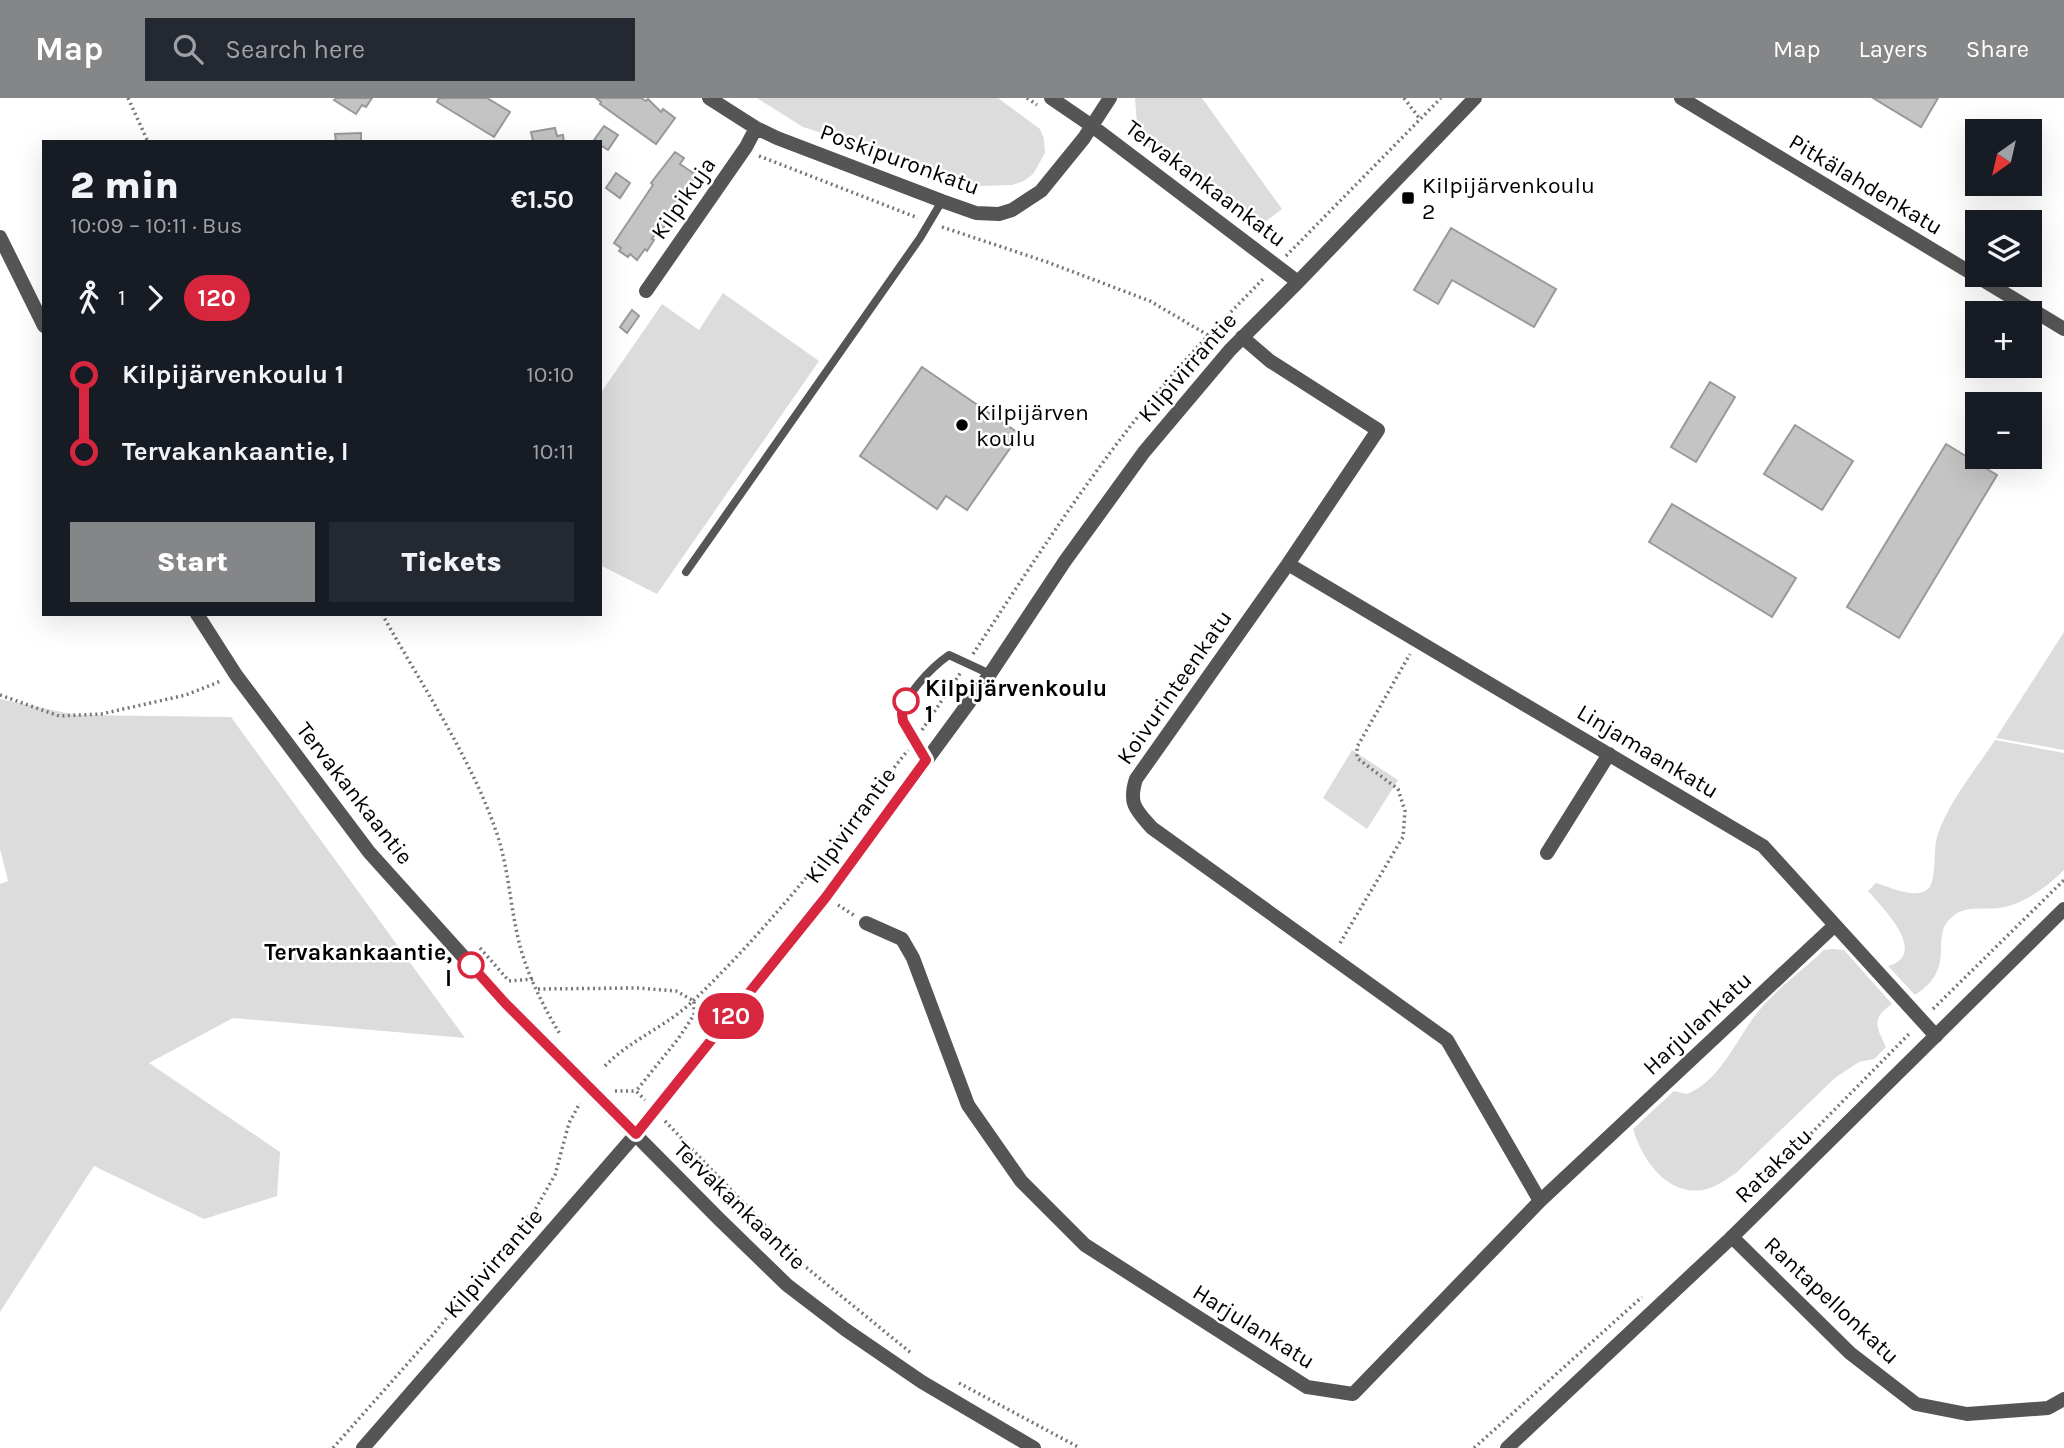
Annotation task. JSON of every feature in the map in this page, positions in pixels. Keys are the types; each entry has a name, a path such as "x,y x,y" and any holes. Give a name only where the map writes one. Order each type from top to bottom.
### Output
{"street":[{"name":"Poskipuronkatu","path":"709,98 756,128 942,201 976,213 999,214 1012,210 1041,191 1110,98"},
{"name":"Tervakankaankatu","path":"1051,98 1092,125 1298,282"},
{"name":"Kilpivirrantie","path":"363,1448 636,1134 826,897 990,674 1065,561 1144,452 1242,337 1475,98"},
{"name":"Pitkälahdenkatu","path":"1681,98 2064,329"},
{"name":"Kilpikuja","path":"646,291 746,147 756,128"},
{"path":"0,236 42,322"},
{"name":"Koivurinteenkatu","path":"1242,337 1270,361 1378,430 1288,564 1136,779 1131,794 1136,811 1152,828 1447,1040 1540,1201"},
{"name":"Linjamaankatu","path":"1288,564 1763,846 1936,1036"},
{"name":"Tervakankaantie","path":"198,616 236,675 369,852 505,1003 719,1219 788,1284 846,1330 922,1382 1034,1448"},
{"path":"1547,853 1609,754"},
{"name":"Ratakatu","path":"1507,1448 1732,1237 2064,909"},
{"name":"Harjulankatu","path":"866,923 902,939 913,958 968,1105 1021,1181 1085,1245 1307,1387 1353,1394 1540,1201 1835,925"},
{"name":"Rantapellonkatu","path":"1732,1237 1850,1353 1916,1404 1967,1414 2048,1408 2064,1399"}],"lane":[{"path":"686,572 930,223 942,201"},
{"path":"926,760 903,721 906,701 935,664 949,655 990,674"}],"path":[{"path":"128,98 147,140"},
{"path":"1404,98 1420,119"},
{"path":"1292,250 1441,98"},
{"path":"746,147 763,158 930,223 1047,262 1150,301 1210,334 1230,350"},
{"path":"605,1066 621,1050 694,1002 805,881 914,743 1031,566 1104,462 1153,398 1268,274"},
{"path":"1332,957 1403,837 1405,811 1398,789 1362,764 1357,758 1357,747 1417,640"},
{"path":"0,695 59,716 101,714 186,695 236,675"},
{"path":"1776,1168 2064,880"},
{"path":"478,946 509,981 533,979"},
{"path":"537,988 638,988 676,991 694,1002"},
{"path":"636,1091 694,1015 694,1002"},
{"path":"333,1448 435,1332 536,1208 555,1175 569,1123 580,1102"},
{"path":"1474,1448 1647,1292"}],"shaded area":[{"path":"757,98 998,98 1040,129 1045,153 1033,174 1024,181 1012,185 980,186 948,178 904,159 803,127"},
{"path":"1135,98 1202,98 1282,209 1261,225 1138,140"},
{"path":"723,293 819,361 657,594 602,566 602,391 662,304 699,330"},
{"path":"2064,632 2064,750 1996,738"},
{"path":"0,699 76,715 231,717 465,1038 233,1018 149,1063 280,1152 277,1196 204,1219 94,1166 0,1312 0,884 8,881 0,849"},
{"path":"1995,740 2064,753 2064,870 2042,889 2017,903 1999,908 1968,909 1952,917 1942,934 1940,963 1936,974 1915,995 1888,966 1900,960 1905,951 1904,941 1892,919 1868,891 1876,883 1910,893 1928,889 1933,879 1937,837 1942,825 1955,799"},
{"path":"1352,750 1398,780 1367,829 1323,798"},
{"path":"1824,950 1844,950 1892,1004 1881,1014 1877,1023 1886,1047 1874,1059 1859,1062 1836,1077 1726,1180 1707,1189 1693,1191 1669,1183 1650,1164 1633,1129 1674,1091 1687,1094 1709,1080 1764,1005"}],"building":[{"path":"372,98 366,107 362,105 356,114 334,100"},
{"path":"439,98 487,98 510,112 494,137 437,102"},
{"path":"596,98 648,99 661,112 663,109 675,118 656,144 600,104"},
{"path":"1873,98 1938,98 1921,127"},
{"path":"604,126 618,135 608,150 602,146 602,140 594,140"},
{"path":"555,128 557,136 563,135 564,140 533,140 531,132"},
{"path":"361,133 361,140 336,140 335,134"},
{"path":"675,152 684,158 680,164 696,175 662,230 659,228 647,251 645,249 637,260 630,254 628,257 619,251 621,248 614,243 653,185 651,183"},
{"path":"616,173 630,183 620,198 606,188"},
{"path":"1451,228 1556,289 1534,327 1452,280 1438,304 1414,290"},
{"path":"632,310 639,316 627,333 620,327"},
{"path":"922,367 1020,434 967,510 946,496 937,509 860,456"},
{"path":"1710,382 1735,397 1696,462 1671,447"},
{"path":"1795,425 1853,461 1822,510 1764,474"},
{"path":"1946,444 1965,456 1965,469 1987,469 1997,475 1899,638 1847,607"},
{"path":"1672,504 1796,578 1772,617 1649,542"}],"bus line":[{"name":"120","path":"471,965 505,1003 636,1134 826,897 926,760 903,721 906,701"}],"place":[{"name":"Kilpijärvenkoulu 2","path":"1408,198"},
{"name":"Kilpijärven koulu","path":"962,425"},
{"name":"Kilpijärvenkoulu 1","path":"906,701"},
{"name":"Tervakankaantie, I","path":"471,965"}]}
